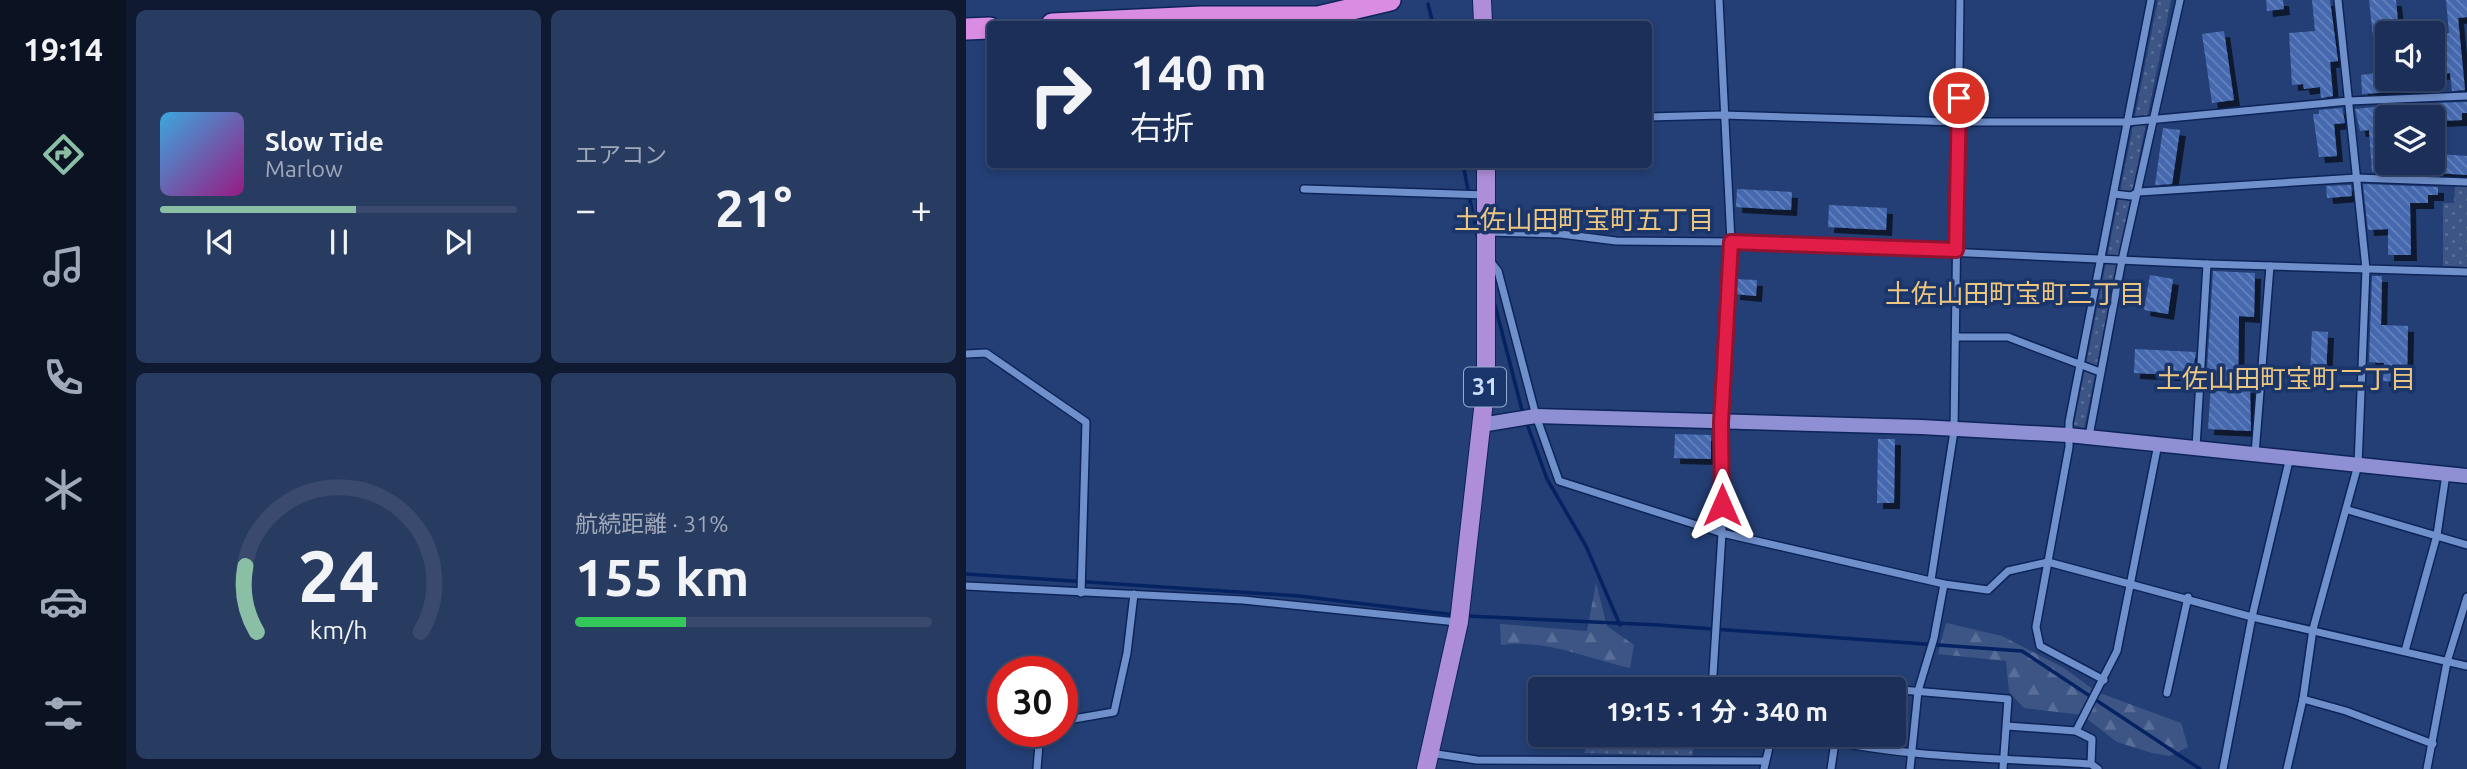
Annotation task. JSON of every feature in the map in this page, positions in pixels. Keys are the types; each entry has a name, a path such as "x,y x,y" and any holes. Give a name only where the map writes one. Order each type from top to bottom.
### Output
{"highway":[{"path":"1108,21 1201,16 1318,17 1390,0"},
{"path":"966,29 987,28"}],"main road":[{"path":"1482,0 1483,21"},
{"name":"31","path":"1428,761 1460,615 1486,383 1485,232 1480,195 1485,168"}],"street":[{"path":"1713,677 1722,533 1721,423 1731,242 1722,115 1719,0"},
{"path":"1931,580 1954,431 1960,0"},
{"path":"2104,680 2040,646 2036,627 2100,260 2151,0"},
{"path":"2089,436 2122,260 2180,0"},
{"path":"2287,769 2303,699 2313,629 2358,466 2366,269 2338,0"},
{"path":"1652,117 1722,115 1959,122 2127,122 2154,117 2349,101 2467,96"},
{"path":"2114,194 2131,195 2139,192 2357,178 2467,182"},
{"path":"1304,189 1480,195"},
{"path":"1485,232 1561,234 1616,241 1956,250 2100,260 2467,272"},
{"path":"1485,255 1498,271 1528,418 1559,481 1722,533 1944,584 1988,590 2008,571 2048,562 2188,597 2252,617 2467,666"},
{"path":"2196,447 2207,264"},
{"path":"2255,454 2270,266"},
{"path":"1957,337 2008,337 2100,372"},
{"path":"966,354 986,354 1086,422 1082,593"},
{"path":"1481,425 1528,418 1921,427 1954,431 2089,436 2467,476"},
{"path":"2076,731 2117,651 2158,444"},
{"path":"2223,769 2252,617 2290,457"},
{"path":"2405,651 2437,535 2446,473"},
{"path":"2348,510 2467,545"},
{"path":"1910,769 1918,691 1934,638 1944,584"},
{"path":"966,586 1460,615"},
{"path":"1078,718 1114,712 1127,653 1134,594"},
{"path":"2166,693 2188,597"},
{"path":"2427,769 2447,662 2467,597"},
{"path":"1906,690 2008,699 2003,769"},
{"path":"2303,699 2346,711 2433,744"},
{"path":"2007,726 2076,731 2092,739 2091,764"},
{"path":"1037,769 1039,747"},
{"path":"1428,761 1764,765 1769,747"},
{"path":"1831,769 1834,747"},
{"path":"1883,747 2091,764 2098,769"}],"green space":[{"path":"2158,0 2171,0 2084,428 2074,425"},
{"path":"2455,186 2467,187 2467,267 2443,266 2443,203 2454,203"},
{"path":"1596,583 1607,626 1634,645 1630,668 1550,647 1501,645 1500,624 1587,631"},
{"path":"1946,623 2002,636 2064,668 2097,692 2181,723 2188,747 2170,756 2152,753 2117,742 2082,715 2024,708 2009,692 2006,661 1938,654"},
{"path":"1587,747 1694,747 1692,756 1584,753"}],"building":[{"path":"2266,0 2283,0 2284,9 2267,11"},
{"path":"2312,0 2330,0 2338,61 2330,62 2333,96 2321,98 2320,87 2304,89 2303,84 2292,85 2289,33 2315,31"},
{"path":"2369,0 2396,0 2398,21 2375,21 2375,55"},
{"path":"2446,0 2467,0 2467,17 2458,18 2465,90 2452,91 2450,73 2445,74 2445,33 2449,33"},
{"path":"2224,31 2234,100 2212,103 2202,34"},
{"path":"2375,73 2375,91 2408,91 2362,94 2361,75"},
{"path":"2467,102 2467,113 2462,113 2462,120 2445,121 2445,105 2436,103"},
{"path":"2375,107 2375,172 2372,172 2369,130 2360,131 2355,109"},
{"path":"2342,108 2345,123 2334,124 2337,156 2319,157 2313,114 2319,114 2319,110"},
{"path":"2163,128 2180,130 2172,184 2155,185"},
{"path":"2445,154 2467,156 2467,175 2445,174"},
{"path":"2363,184 2438,187 2438,195 2428,195 2428,203 2410,203 2411,255 2388,255 2388,229 2368,230"},
{"path":"2351,185 2352,196 2327,198 2326,186"},
{"path":"1737,189 1792,192 1791,210 1736,207"},
{"path":"1829,205 1887,208 1886,230 1828,227"},
{"path":"2213,271 2255,273 2254,317 2239,316 2238,387 2250,387 2251,431 2208,429 2212,370 2207,370"},
{"path":"2150,275 2173,279 2168,314 2144,310"},
{"path":"2372,276 2382,276 2381,325 2408,326 2407,382 2383,381 2384,363 2369,362"},
{"path":"1735,279 1757,280 1756,296 1734,294"},
{"path":"2312,331 2328,332 2326,377 2310,376"},
{"path":"2135,349 2196,352 2192,376 2134,373"},
{"path":"1675,434 1711,435 1711,459 1674,458"},
{"path":"1878,439 1895,439 1894,503 1877,503"}],"waterway":[{"path":"1428,4 1432,21"},
{"path":"1464,168 1477,236"},
{"path":"1495,305 1523,414"},
{"path":"1526,421 1547,479 1586,546 1620,625"},
{"path":"966,574 1299,596 1456,615"},
{"path":"1467,616 1658,625 2022,651 2200,769"}],"district":[{"name":"土佐山田町宝町五丁目","path":"1584,220"},
{"name":"土佐山田町宝町三丁目","path":"2015,294"},
{"name":"土佐山田町宝町二丁目","path":"2286,379"}],"route":[{"path":"1722,505 1721,423 1731,242 1956,250 1959,98"}]}
